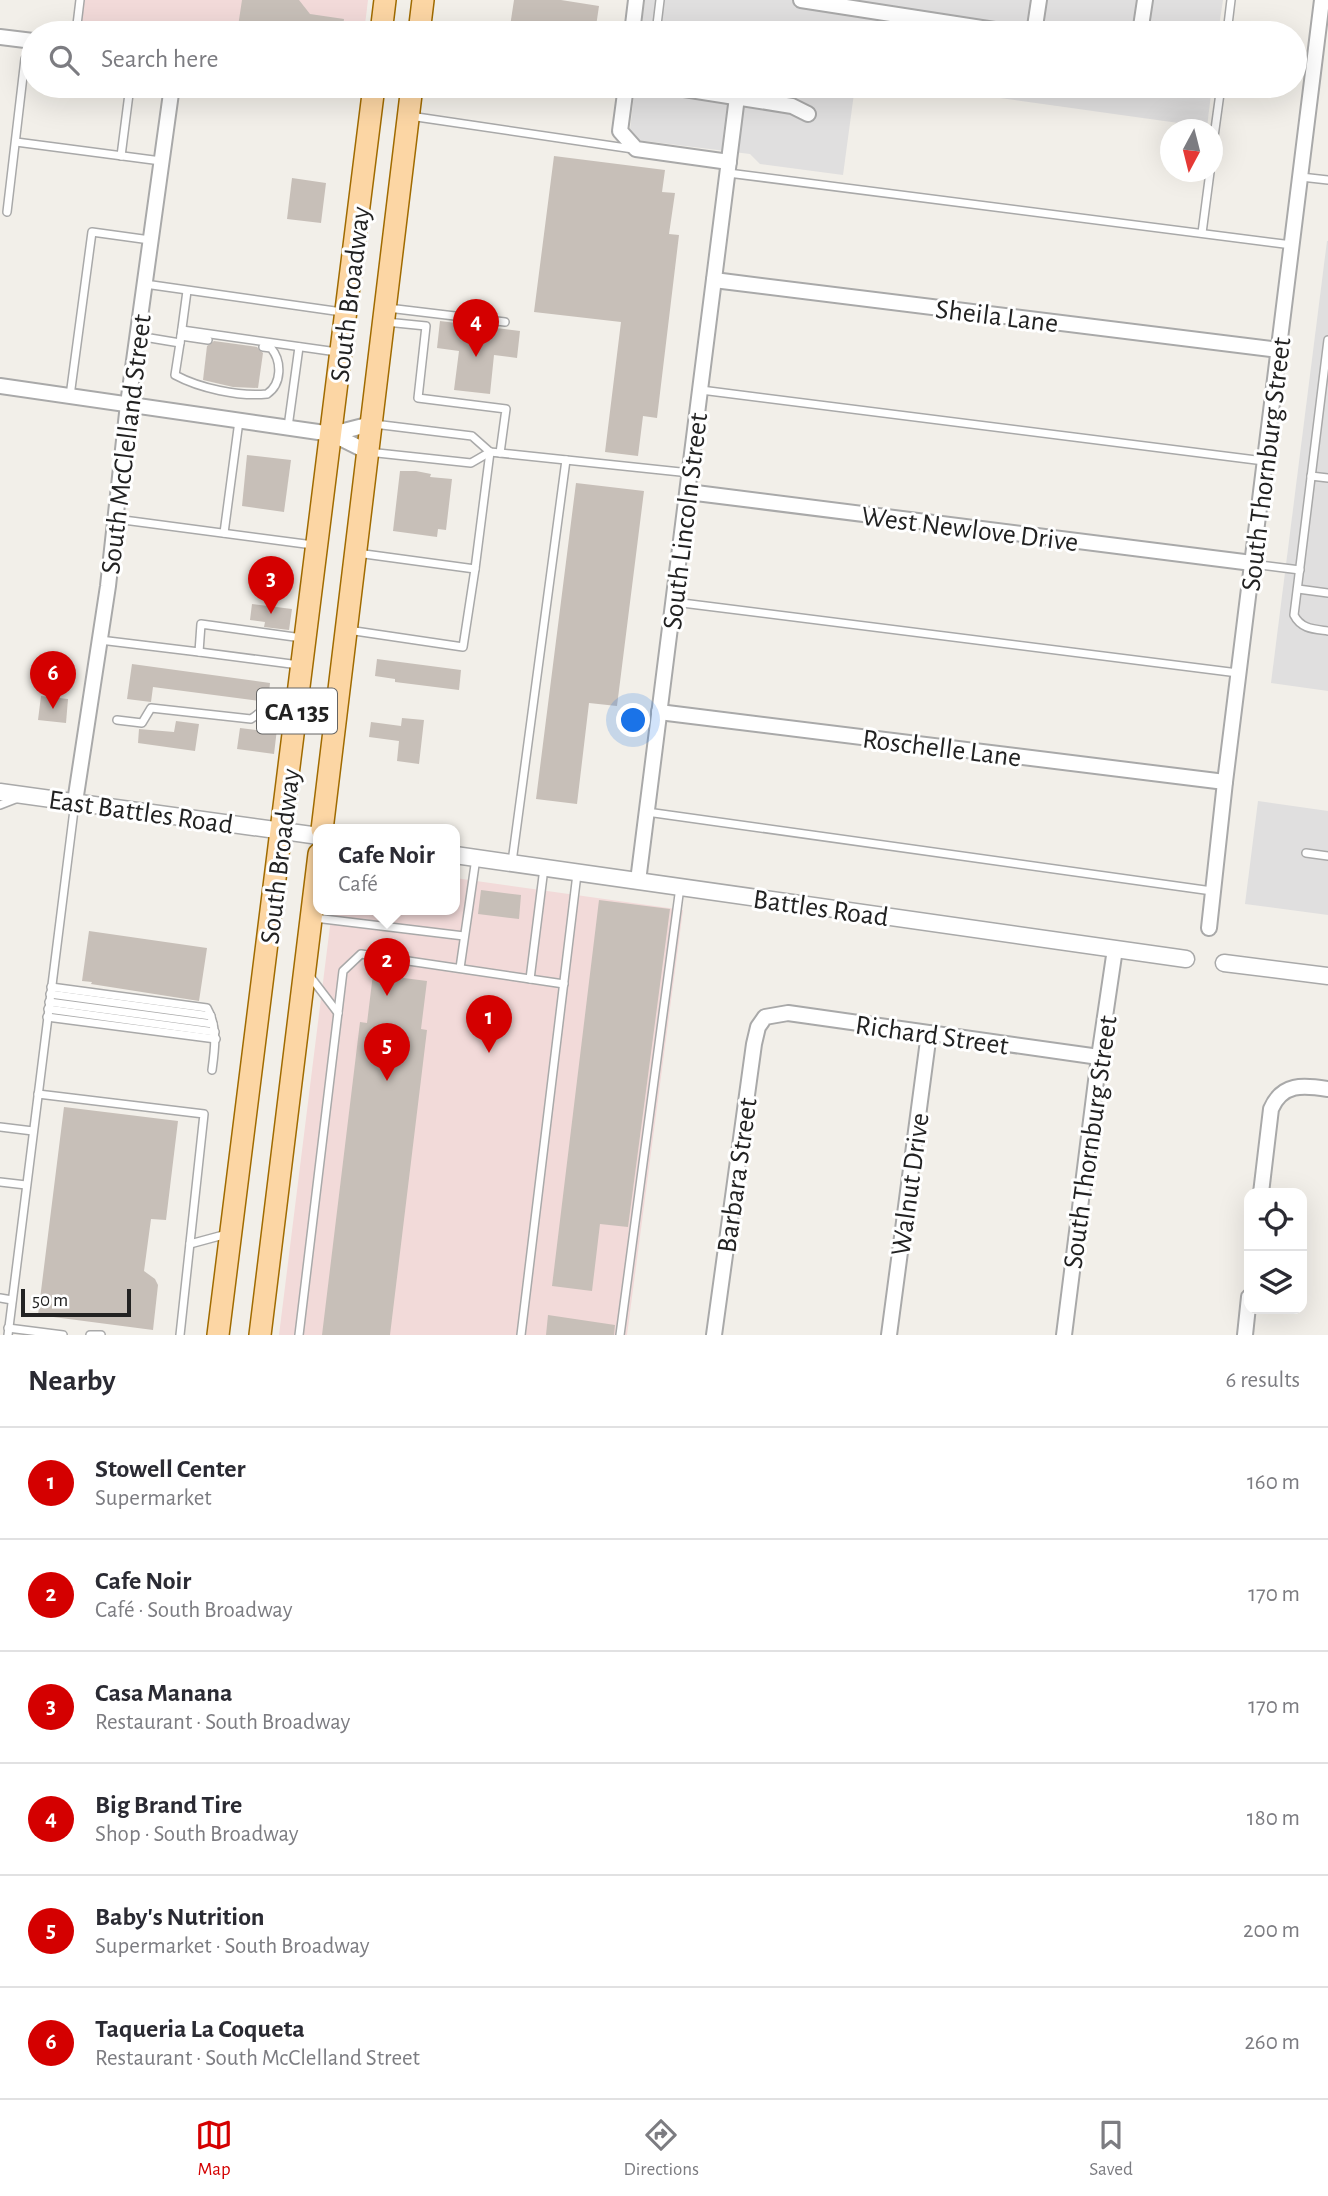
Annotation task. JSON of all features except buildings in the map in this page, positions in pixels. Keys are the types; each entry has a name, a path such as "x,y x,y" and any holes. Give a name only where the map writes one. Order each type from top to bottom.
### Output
{"main road":[{"path":"382,21 385,0"},
{"path":"420,21 423,0"},
{"name":"South Broadway","path":"218,1335 282,830 284,719 303,665 373,98"},
{"name":"South Broadway","path":"323,824 411,98"},
{"name":"South Broadway","path":"260,1335 313,901"}],"street":[{"path":"633,21 636,0"},
{"path":"802,0 937,21"},
{"path":"1036,21 1039,0"},
{"path":"1142,21 1145,0"},
{"name":"South Thornburg Street","path":"1209,928 1264,461 1324,2"},
{"path":"0,37 21,40"},
{"name":"South McClelland Street","path":"75,802 100,640 128,404 170,98"},
{"path":"624,98 620,131 636,149 728,167"},
{"name":"South Lincoln Street","path":"638,881 737,98"},
{"path":"743,98 792,106 808,114"},
{"name":"Sheila Lane","path":"714,280 1279,351"},
{"path":"0,386 332,433 368,452"},
{"path":"332,433 371,424"},
{"name":"West Newlove Drive","path":"688,492 1252,564"},
{"name":"Roschelle Lane","path":"659,712 1225,782"},
{"name":"East Battles Road","path":"0,792 282,830"},
{"path":"282,830 313,835"},
{"name":"Battles Road","path":"460,856 1186,959"},
{"name":"South Thornburg Street","path":"1064,1335 1115,949"},
{"path":"1224,963 1328,976"},
{"name":"Richard Street","path":"765,1017 789,1013 1099,1057"},
{"name":"Barbara Street","path":"714,1335 754,1044 758,1027 765,1017"},
{"name":"Walnut Drive","path":"889,1335 929,1034"},
{"path":"1262,1188 1271,1110 1275,1099 1283,1092 1296,1087 1328,1089"},
{"path":"1245,1335 1247,1314"}],"lane":[{"path":"77,21 80,0"},
{"path":"657,21 660,0"},
{"path":"1228,21 1231,0"},
{"path":"7,212 21,96"},
{"path":"121,156 128,98"},
{"path":"1217,119 1220,98"},
{"path":"409,116 636,149"},
{"path":"16,142 162,161"},
{"path":"728,167 1293,245"},
{"path":"1301,177 1328,180"},
{"path":"1202,233 1209,182"},
{"path":"69,396 92,232 151,240"},
{"path":"145,284 347,312"},
{"path":"187,291 175,375 202,386 262,395 272,391 279,370 278,356 271,348 263,347"},
{"path":"385,315 505,322"},
{"path":"385,315 426,326 418,398 506,409 500,453"},
{"path":"138,336 181,336 342,353"},
{"path":"181,336 208,340"},
{"path":"1328,340 1294,615 1298,622 1307,628 1328,631"},
{"path":"288,427 299,347"},
{"path":"701,390 1264,461"},
{"path":"224,533 239,420"},
{"path":"371,424 472,436 490,452"},
{"path":"368,452 471,463 490,452 691,473"},
{"path":"346,630 463,647 490,452"},
{"path":"511,863 566,460"},
{"path":"1311,475 1328,478"},
{"path":"116,519 318,545"},
{"path":"356,553 475,569"},
{"path":"1252,564 1300,570"},
{"path":"1298,589 1328,593"},
{"path":"674,603 1238,673"},
{"path":"199,652 201,624 306,639"},
{"path":"100,640 303,665"},
{"path":"117,720 142,723 151,708 251,719 262,713 264,722"},
{"path":"0,805 26,795"},
{"path":"63,1335 8,1331 75,802"},
{"path":"647,812 1213,891"},
{"path":"1306,853 1328,856"},
{"path":"460,968 476,858"},
{"path":"530,979 544,867"},
{"path":"520,1335 577,872"},
{"path":"620,1335 681,887"},
{"path":"311,917 464,936"},
{"path":"299,1335 343,971 361,954 564,984"},
{"path":"304,970 338,1013"},
{"path":"49,1002 214,1028"},
{"path":"49,1002 214,1028"},
{"path":"49,1002 207,1008 214,1028 212,1070"},
{"path":"38,1094 204,1114 180,1335"},
{"path":"0,1127 33,1131"},
{"path":"0,1182 26,1185"},
{"path":"190,1244 231,1233"},
{"path":"0,1298 12,1300"},
{"path":"90,1335 102,1335"}],"shaded area":[{"path":"79,0 368,0 365,21 76,21"},
{"path":"645,0 1223,0 1220,21 642,21"},
{"path":"634,98 853,98 843,175 760,164 750,154 637,140 630,129"},
{"path":"1000,98 1211,98 1208,119 1160,120"},
{"path":"1328,241 1328,691 1271,683"},
{"path":"1258,801 1328,811 1328,915 1245,904"},
{"path":"460,879 683,910 627,1335 279,1335 331,915 460,915"}],"place":[{"name":"Big Brand Tire","path":"476,357"},
{"name":"Casa Manana","path":"271,614"},
{"name":"Taqueria La Coqueta","path":"53,709"},
{"name":"Cafe Noir","path":"387,996"},
{"name":"Stowell Center","path":"489,1053"},
{"name":"Baby's Nutrition","path":"387,1081"}]}
